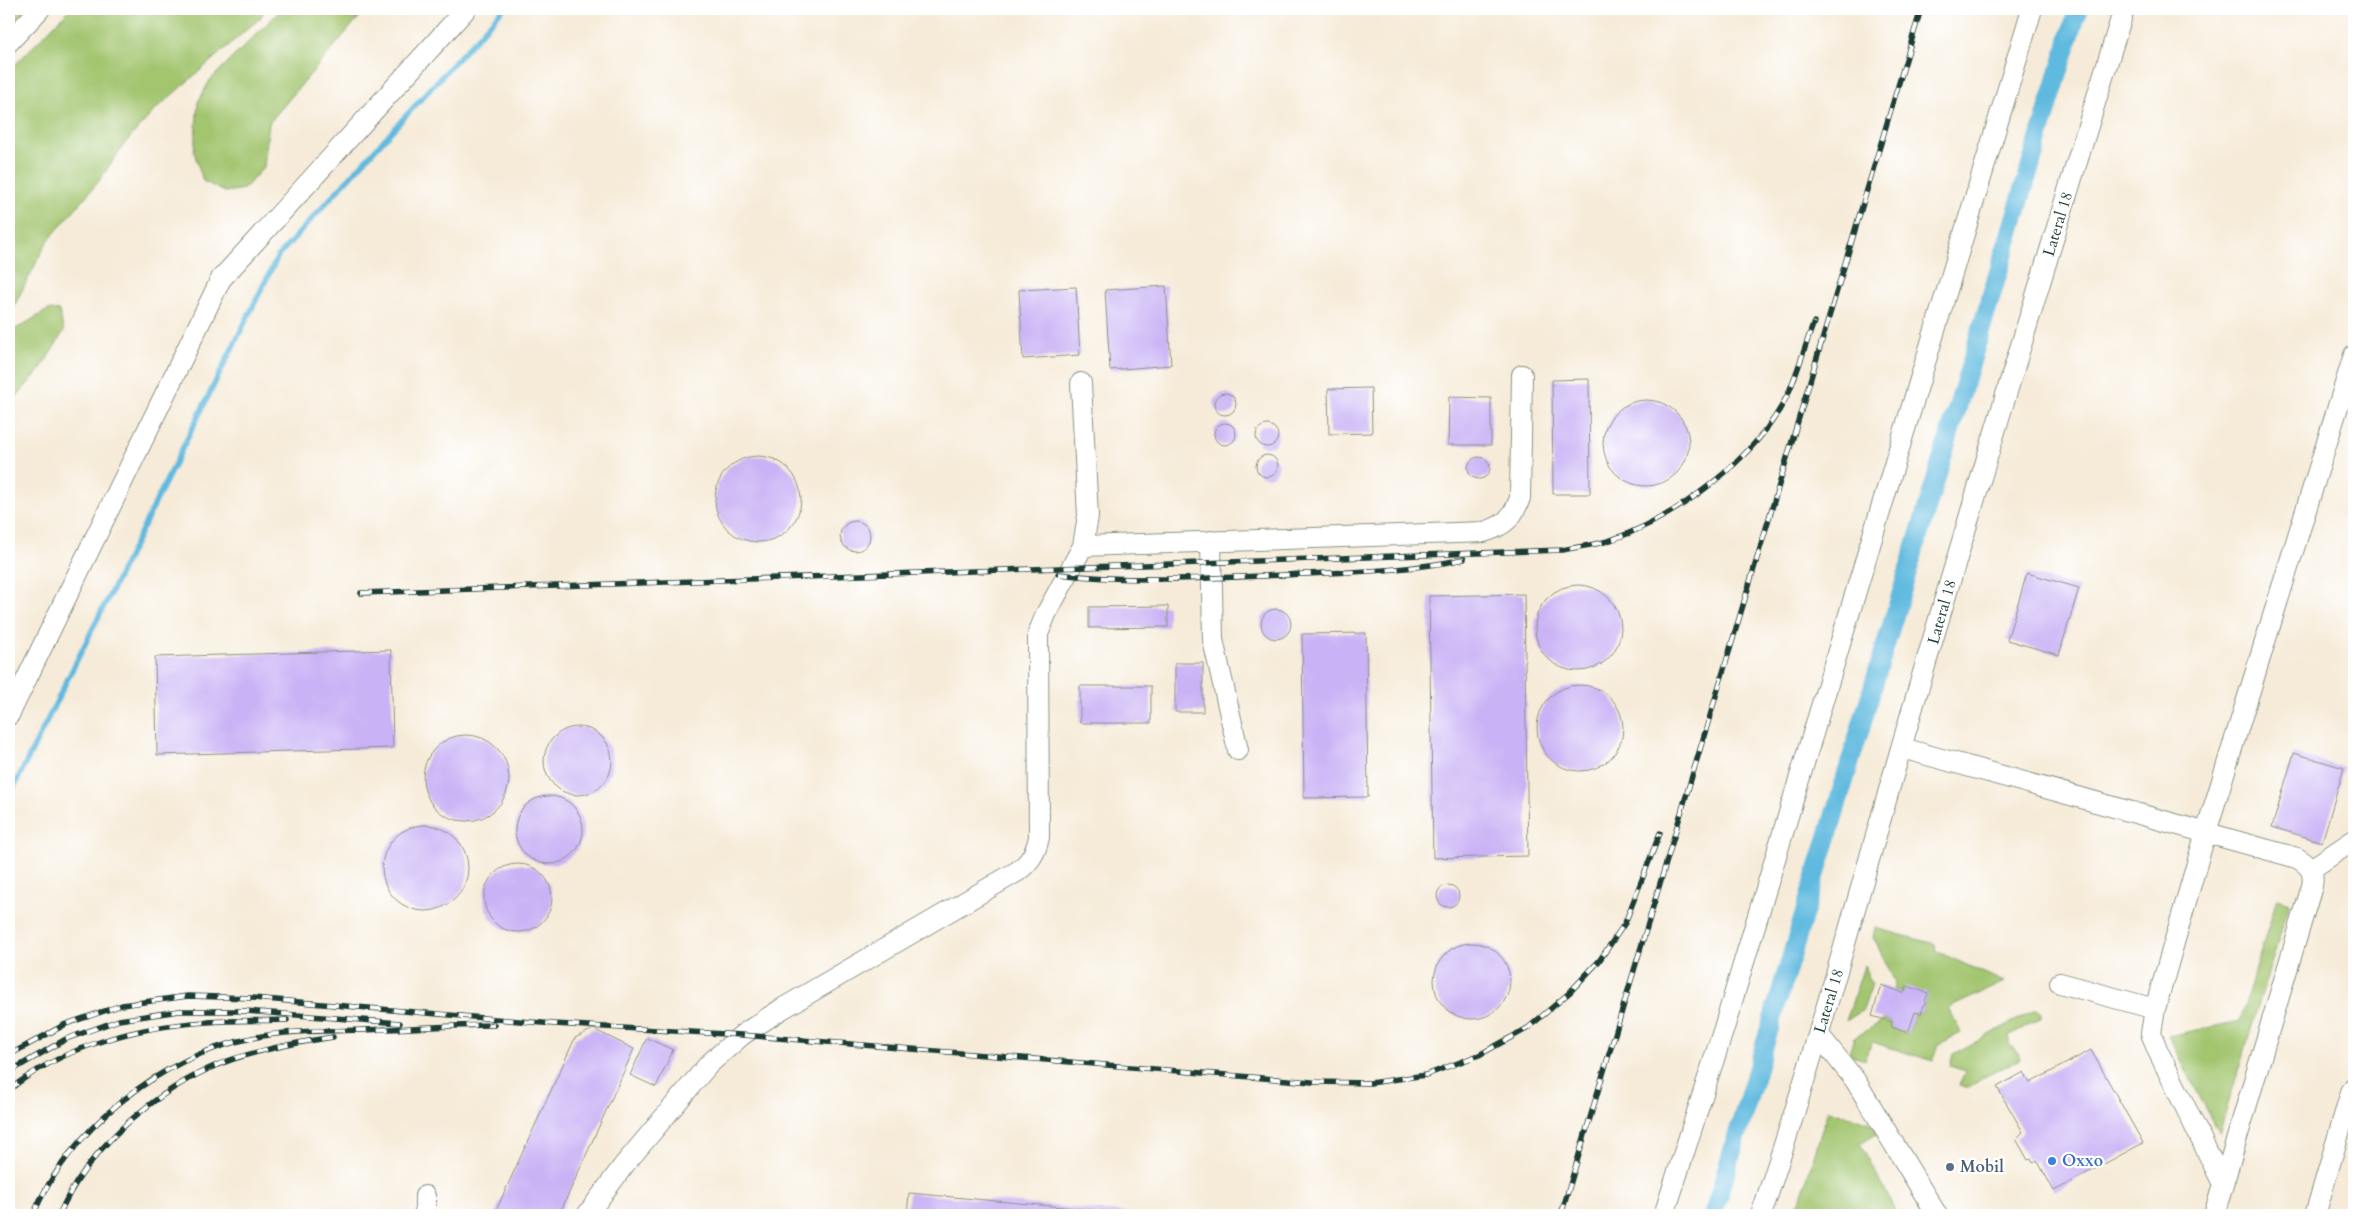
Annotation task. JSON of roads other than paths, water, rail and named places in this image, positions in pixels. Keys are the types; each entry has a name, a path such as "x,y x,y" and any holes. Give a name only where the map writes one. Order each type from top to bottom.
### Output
{"street":[{"path":"9,42 40,9"},
{"path":"9,715 221,279 466,9"},
{"path":"1664,1215 1724,1028 2032,9"},
{"name":"Lateral 18","path":"1762,1215 1819,1035 1992,439 2124,9"},
{"path":"2223,1184 2157,1049 2152,1033 2155,1009 2206,832 2354,355"},
{"path":"1083,546 1484,532 1502,526 1515,513 1520,498 1522,375"},
{"path":"587,1215 624,1165 709,1064 742,1035 780,1010 1023,867 1036,851 1039,837 1038,634 1046,614 1083,546 1088,516 1081,383"},
{"path":"1210,541 1213,640 1238,750"},
{"path":"1902,748 2296,858 2311,869 2314,877 2312,886 2214,1215"},
{"path":"2311,869 2354,840"},
{"path":"2060,983 2155,1009"},
{"path":"1819,1035 1855,1080 1937,1215"},
{"path":"2315,1215 2354,1087"}],"waterway":[{"path":"9,797 278,256 503,9"},
{"path":"1713,1215 2078,9"}],"railway":[{"path":"1561,1215 1921,9"},
{"path":"361,593 1563,550 1591,545 1634,531 1660,518 1711,484 1735,463 1774,418 1788,394 1814,322"},
{"path":"1058,574 1142,579 1227,577 1374,571 1419,567 1464,559"},
{"path":"9,1055 66,1024 122,1005 188,996 253,998 554,1024 742,1035 1312,1082 1370,1083 1426,1075 1479,1055 1528,1028 1569,993 1599,961 1625,923 1660,833"},
{"path":"9,1072 66,1039 119,1020 179,1011 245,1011 400,1023"},
{"path":"9,1090 53,1061 77,1050 128,1034 181,1024 287,1020"},
{"path":"33,1215 49,1183 94,1126 122,1101 152,1080 184,1062 217,1048 266,1035 294,1032 494,1025"},
{"path":"59,1215 85,1170 102,1149 141,1111 163,1095 185,1081 222,1063 286,1045 333,1037"}],"place":[{"name":"Oxxo","path":"2052,1161"},
{"name":"Mobil","path":"1950,1167"}]}
